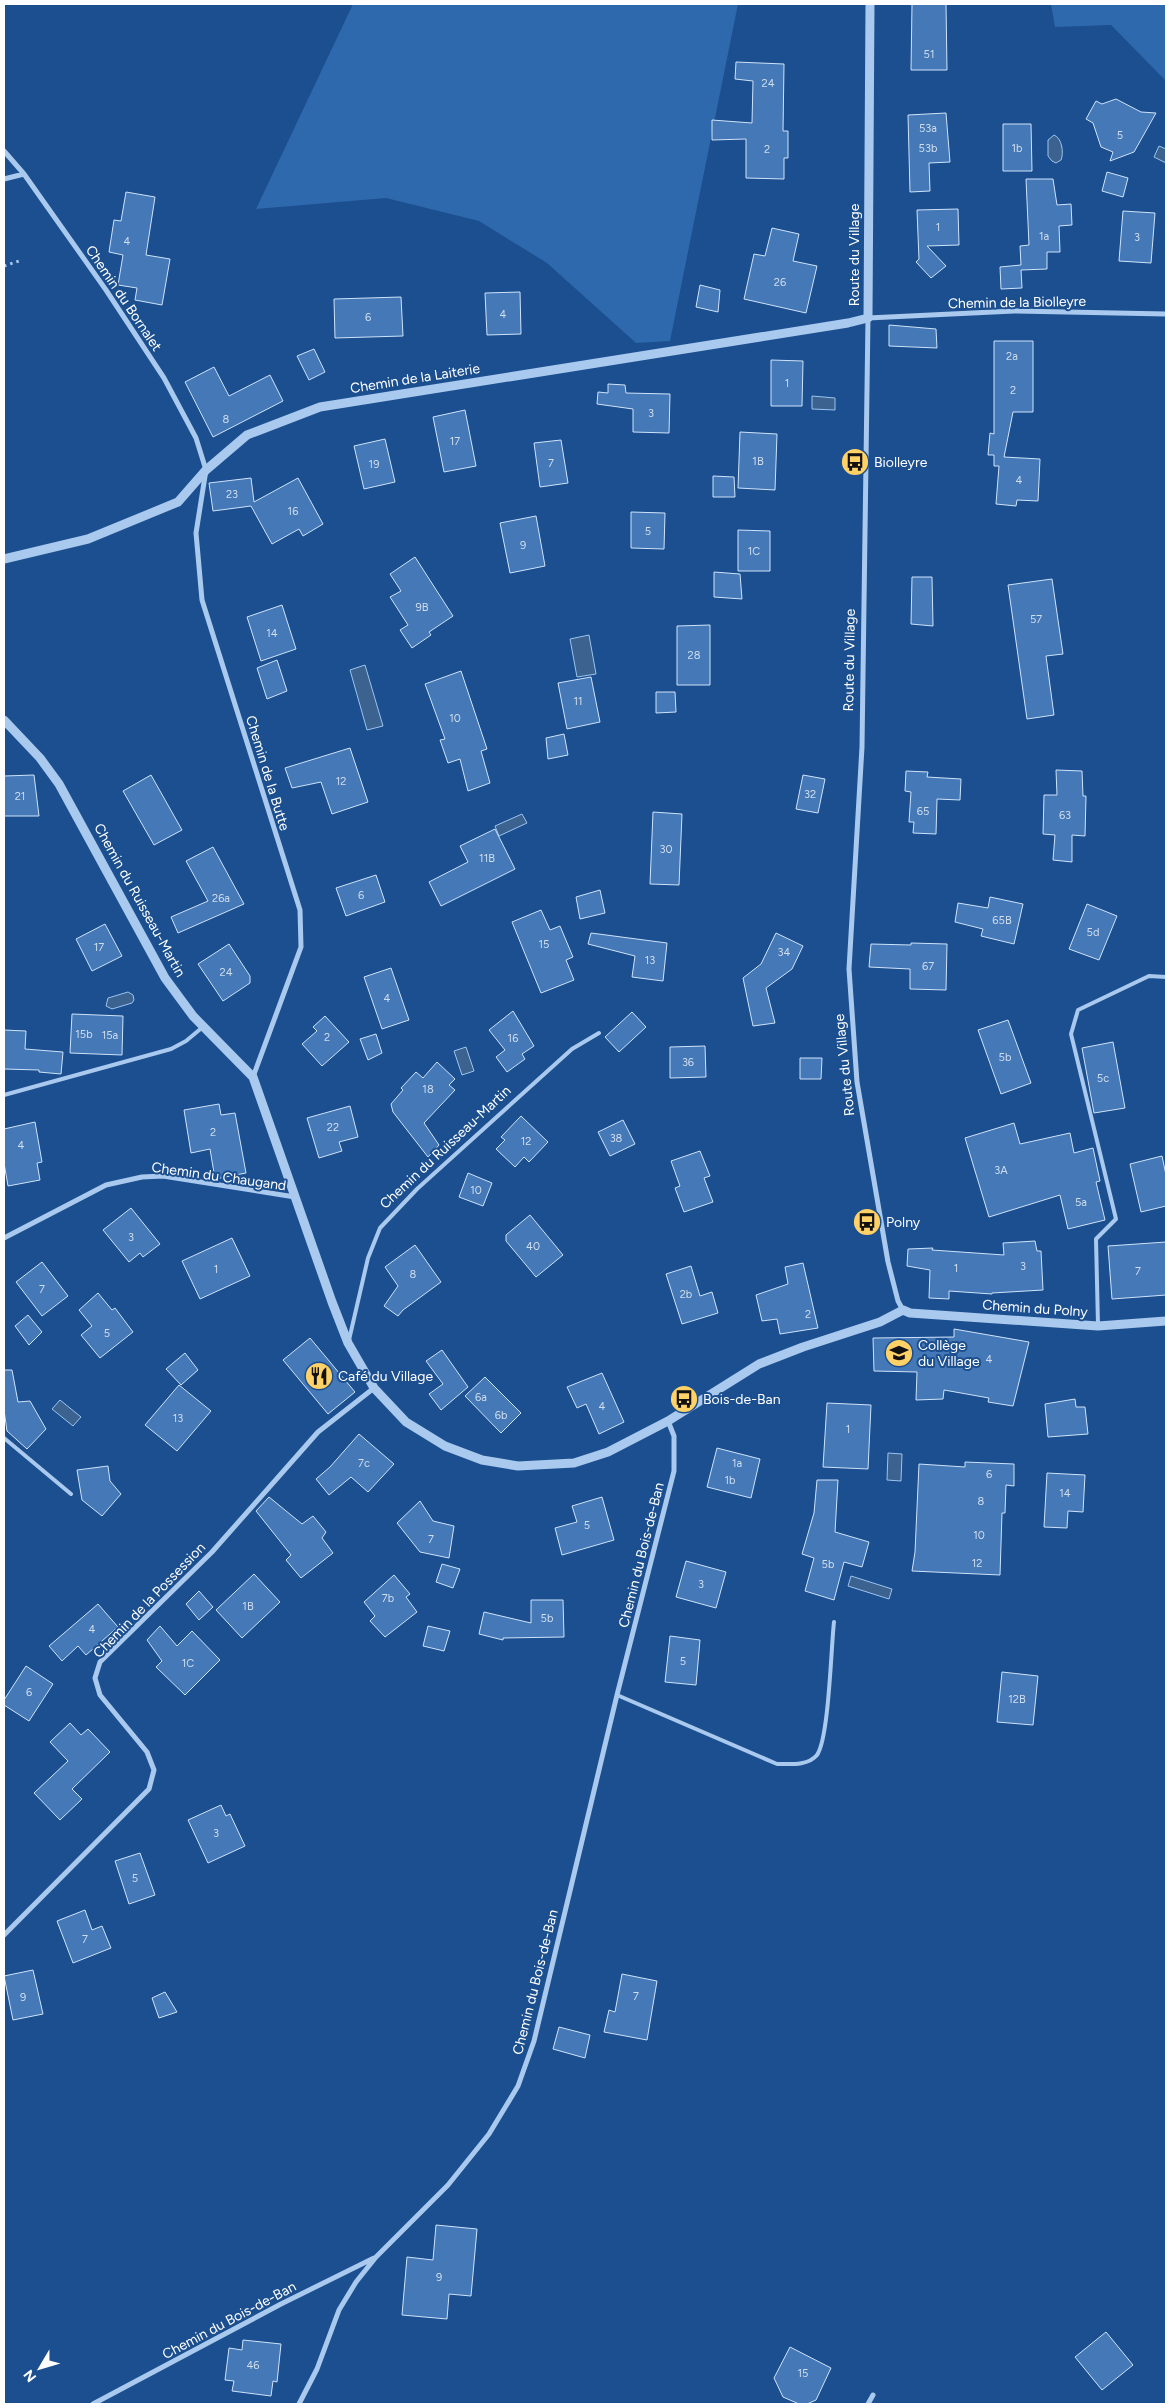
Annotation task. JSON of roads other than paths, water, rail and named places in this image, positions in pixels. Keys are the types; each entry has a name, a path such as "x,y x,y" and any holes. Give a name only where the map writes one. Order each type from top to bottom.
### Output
{"street":[{"name":"Route du Village","path":"870,4 862,747 848,969 857,1082 888,1262 898,1302 903,1310"},
{"name":"Chemin du Bornalet","path":"4,151 24,174 106,290 164,378 196,438 206,470"},
{"path":"4,179 24,174"},
{"name":"Chemin de la Biolleyre","path":"868,318 1014,311 1166,314"},
{"name":"Chemin de la Laiterie","path":"4,559 88,539 178,502 206,470 247,436 320,407 848,323 868,318"},
{"name":"Chemin de la Butte","path":"206,470 196,533 202,600 300,910 301,947 253,1077"},
{"name":"Chemin du Ruisseau-Martin","path":"4,720 40,758 59,784 165,978 204,1026 253,1077 348,1343 374,1388 406,1422 445,1446 482,1460 518,1466 574,1463 608,1452 668,1421 759,1364 803,1347 880,1322 903,1310"},
{"name":"Chemin du Chaugand","path":"4,1238 106,1186 142,1177 163,1176 296,1198"},
{"name":"Chemin du Polny","path":"903,1310 922,1314 1098,1326 1166,1321"},
{"name":"Chemin de la Possession","path":"4,1935 149,1789 154,1770 147,1752 100,1695 95,1678 100,1662 212,1552 318,1432 374,1388"},
{"name":"Chemin du Bois-de-Ban","path":"299,2404 317,2369 339,2310 356,2282 376,2257 448,2185 489,2134 518,2086 534,2041 617,1695 674,1471 674,1436 668,1421"},
{"name":"Chemin du Bois-de-Ban","path":"93,2404 282,2304 376,2257"},
{"path":"868,2404 873,2395"}],"lane":[{"path":"1098,1326 1096,1239 1116,1219 1071,1034 1078,1010 1149,976 1166,977"},
{"path":"4,1095 171,1049 186,1041 204,1026"},
{"name":"Chemin du Ruisseau-Martin","path":"348,1343 368,1258 380,1228 417,1189 572,1049 599,1032"},
{"path":"4,1438 71,1494"},
{"path":"617,1695 777,1764 801,1764 816,1756 824,1737 834,1622"}],"place":[{"name":"Biolleyre","path":"855,462"},
{"name":"Polny","path":"867,1222"},
{"name":"Collège du Village","path":"899,1353"},
{"name":"Café du Village","path":"319,1376"},
{"name":"Bois-de-Ban","path":"684,1399"}]}
